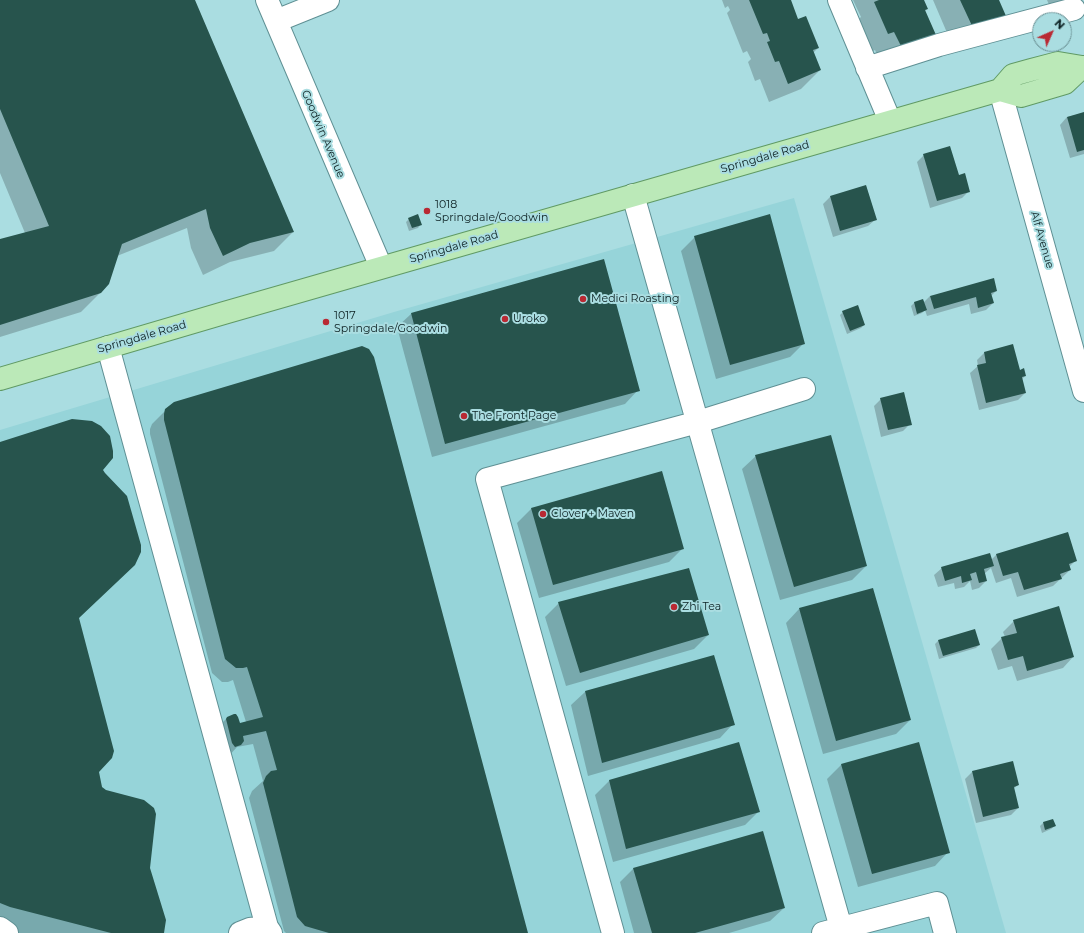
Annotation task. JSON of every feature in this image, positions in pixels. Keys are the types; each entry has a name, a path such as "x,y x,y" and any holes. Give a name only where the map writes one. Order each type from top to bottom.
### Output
{"main road":[{"path":"1000,90 1013,75 1058,63 1083,67"},
{"name":"Springdale Road","path":"0,379 381,267 1000,90"}],"street":[{"name":"Goodwin Avenue","path":"266,0 381,267"},
{"path":"276,21 328,0"},
{"path":"839,0 890,121"},
{"path":"867,68 939,46 1074,9"},
{"name":"Alf Avenue","path":"1000,90 1084,391"},
{"path":"633,195 698,422 832,930 937,903 945,933"},
{"path":"108,347 269,930 250,929 240,933"},
{"path":"613,933 487,479 698,422 804,390"},
{"path":"0,928 6,933"}],"shaded area":[{"path":"794,198 1006,933 0,933 0,430 394,312"}],"building":[{"path":"0,0 195,0 294,232 250,243 223,256 210,228 206,209 122,244 109,284 101,293 0,325 0,239 49,226 0,109"},
{"path":"749,0 791,0 798,19 806,16 819,48 813,50 821,70 788,84 779,61 775,62 767,42 770,41 767,33 763,34"},
{"path":"879,0 924,0 928,9 925,10 936,35 903,50 894,32 888,34 874,2"},
{"path":"960,0 999,0 1006,16 974,30"},
{"path":"1084,112 1084,150 1077,152 1067,117"},
{"path":"950,146 959,175 965,173 970,192 937,201 923,154"},
{"path":"866,185 877,220 840,231 830,196"},
{"path":"418,214 422,225 412,228 408,218"},
{"path":"770,214 805,344 730,365 694,236"},
{"path":"604,259 640,391 445,444 411,313"},
{"path":"994,278 997,291 991,293 994,303 978,308 976,297 934,309 930,296"},
{"path":"923,299 927,310 917,314 914,302"},
{"path":"858,305 865,325 850,331 842,311"},
{"path":"1013,344 1020,370 1024,368 1026,376 1022,377 1026,393 986,403 977,365 986,363 984,352"},
{"path":"362,346 369,349 374,357 528,933 329,933 305,926 297,917 263,783 266,776 271,771 277,770 266,731 243,736 244,741 241,745 235,747 232,743 226,719 227,717 236,714 240,723 263,717 247,667 236,668 225,659 164,420 165,409 174,402"},
{"path":"904,392 912,425 888,430 880,398"},
{"path":"72,419 92,421 101,426 110,436 113,458 103,470 127,496 141,545 141,552 135,565 79,618 114,751 112,758 99,772 102,787 106,790 144,800 154,808 156,814 150,868 166,920 164,933 111,933 10,907 0,903 0,442"},
{"path":"831,435 867,566 794,587 755,455"},
{"path":"662,471 684,549 553,585 531,508"},
{"path":"1068,532 1077,561 1069,564 1071,570 1060,574 1062,579 1024,590 1018,572 1003,576 996,554"},
{"path":"990,553 994,566 984,569 987,581 979,583 976,572 970,574 972,580 962,583 961,576 945,581 941,567"},
{"path":"689,568 709,635 580,673 558,602"},
{"path":"873,588 911,720 836,741 799,608"},
{"path":"1059,606 1074,657 1027,671 1023,656 1008,660 1001,637 1017,633 1013,620"},
{"path":"975,629 980,645 943,656 938,640"},
{"path":"714,655 735,725 602,763 585,691"},
{"path":"739,742 760,812 626,849 609,780"},
{"path":"919,742 950,853 872,874 841,764"},
{"path":"1013,761 1019,785 1014,787 1019,808 983,817 972,771"},
{"path":"1053,819 1056,826 1045,830 1043,822"},
{"path":"763,831 785,908 695,933 652,933 633,868"}],"place":[{"name":"1018 Springdale/Goodwin","path":"427,211"},
{"name":"Medici Roasting","path":"583,299"},
{"name":"Uroko","path":"505,319"},
{"name":"1017 Springdale/Goodwin","path":"326,322"},
{"name":"The Front Page","path":"464,416"},
{"name":"Clover + Maven","path":"543,514"},
{"name":"Zhi Tea","path":"674,607"}]}
